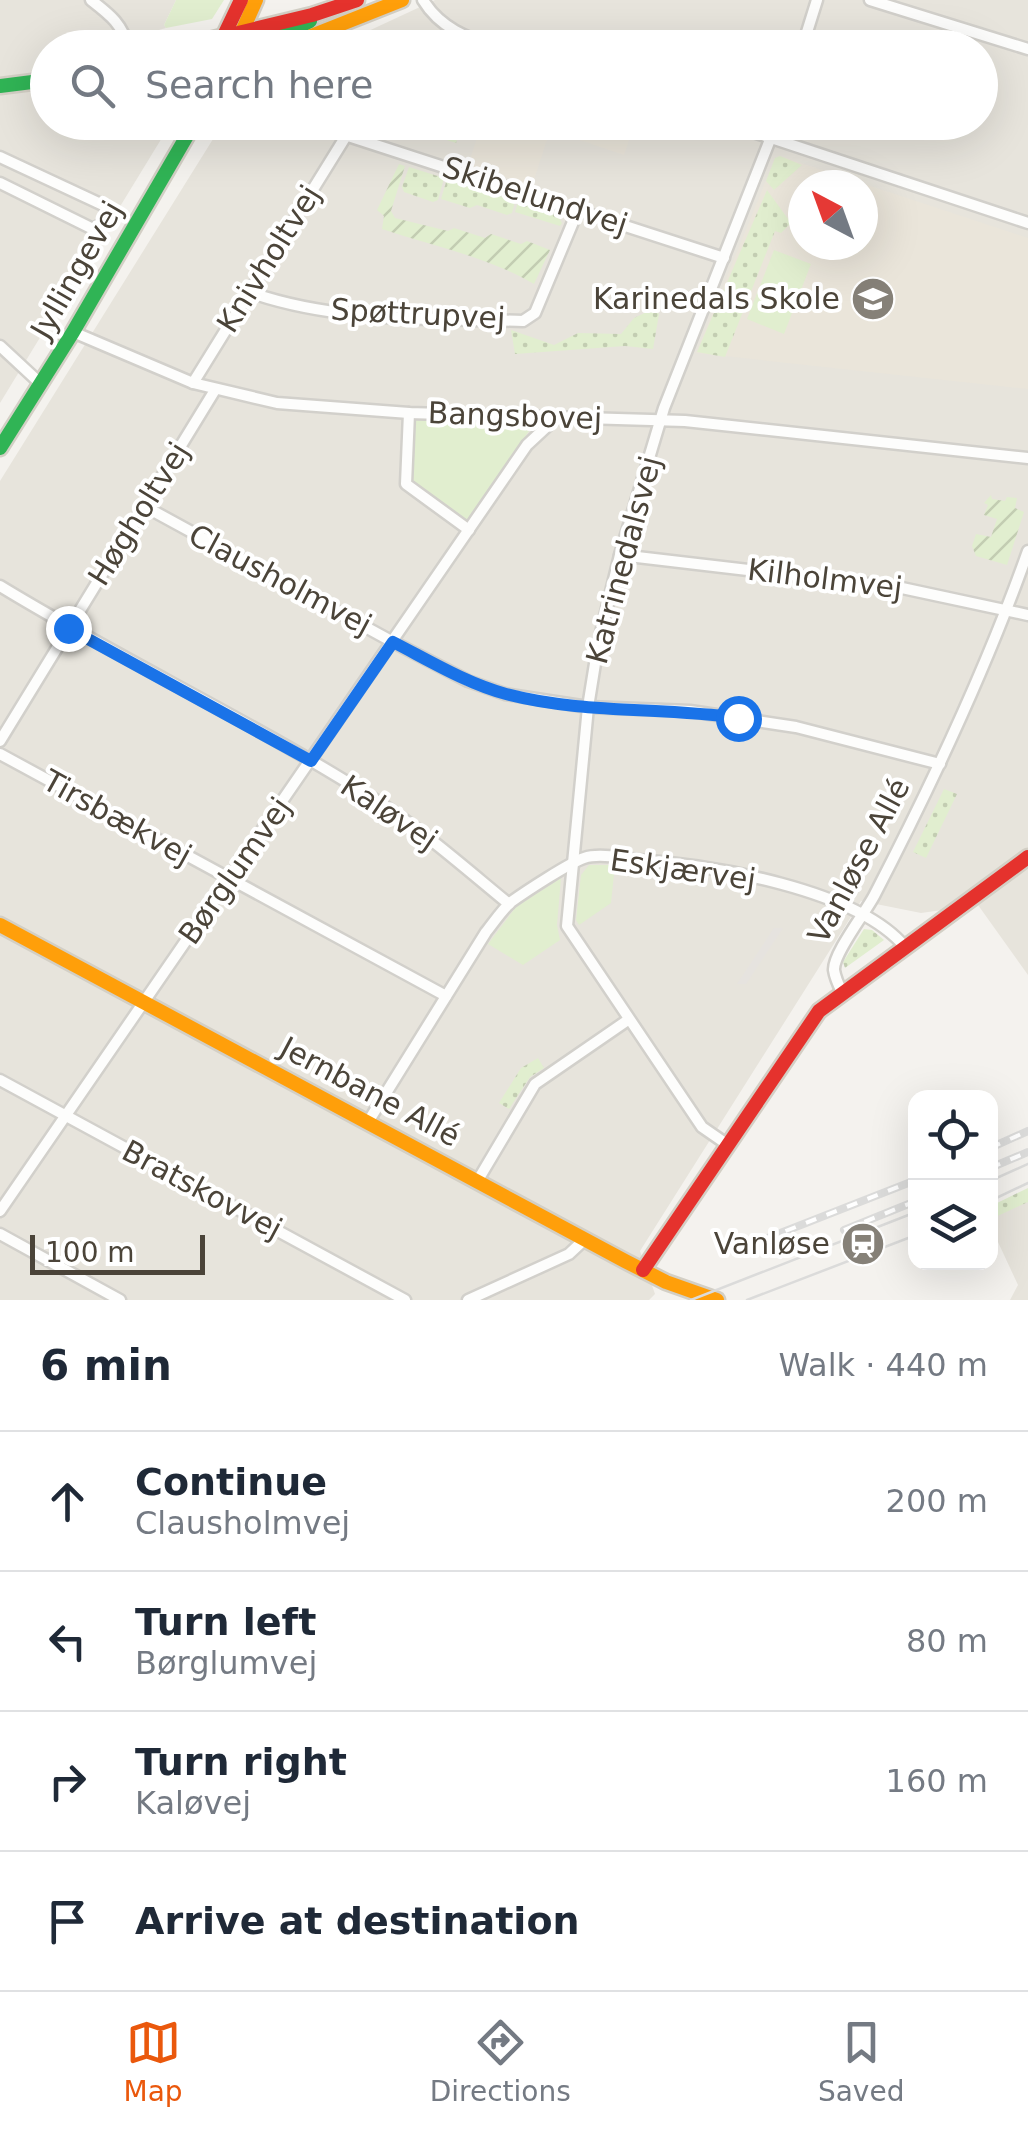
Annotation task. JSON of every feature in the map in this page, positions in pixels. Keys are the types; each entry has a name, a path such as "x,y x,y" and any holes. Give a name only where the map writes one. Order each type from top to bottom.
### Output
{"street":[{"path":"91,0 123,30"},
{"path":"232,30 241,0"},
{"path":"242,30 256,0"},
{"path":"246,30 357,0"},
{"path":"326,30 402,0"},
{"path":"423,0 452,30"},
{"path":"808,30 817,0"},
{"path":"870,0 965,30"},
{"path":"292,30 337,7"},
{"path":"998,41 1028,50"},
{"path":"0,86 30,82"},
{"name":"Jyllingevej","path":"167,170 178,140"},
{"name":"Jyllingevej","path":"0,448 73,332 184,140"},
{"path":"167,170 192,140"},
{"name":"Knivholtvej","path":"193,382 344,140"},
{"name":"Skibelundvej","path":"359,140 724,258"},
{"name":"Katrinedalsvej","path":"728,1145 702,1128 567,926 588,707 620,555 664,408 771,140"},
{"path":"778,140 1028,223"},
{"path":"0,157 105,206 107,221"},
{"path":"0,183 93,229 107,221"},
{"name":"Spøttrupvej","path":"250,292 359,316 523,320 536,312 578,210"},
{"path":"107,221 130,233"},
{"name":"Bangsbovej","path":"73,332 215,390 312,407 662,421 1028,458"},
{"path":"0,346 41,384"},
{"name":"Høgholtvej","path":"0,741 215,390"},
{"path":"409,413 406,484 469,530"},
{"name":"Børglumvej","path":"0,1211 526,444 556,418"},
{"name":"Clausholmvej","path":"144,506 393,642 505,694 588,707 690,711 796,727 940,764"},
{"name":"Vanløse Allé","path":"643,1270 818,1011 842,992 834,969 837,957 864,915 940,764 1008,610 1028,551"},
{"name":"Kilholmvej","path":"620,555 902,588 1028,616"},
{"name":"Kaløvej","path":"0,586 68,628 374,798 510,904"},
{"name":"Tirsbækvej","path":"0,754 446,996"},
{"path":"842,992 1028,856"},
{"name":"Eskjærvej","path":"510,904 585,858 674,862 734,872 811,894 864,915 893,932 905,947"},
{"path":"368,1122 486,932 510,904"},
{"name":"Jernbane Allé","path":"0,926 643,1270 717,1300"},
{"path":"478,1180 535,1084 628,1020"},
{"name":"Bratskovvej","path":"0,1080 404,1300"},
{"path":"0,1234 120,1300"},
{"path":"468,1300 569,1254 585,1238"}],"shaded area":[{"path":"0,0 176,0 166,28 159,30 30,30 30,140 161,140 0,403"},
{"path":"435,0 1028,0 1028,975 978,905 921,913 861,901 640,1251 655,1294 649,1300 0,1300 0,481 212,140 998,140 998,30 371,30"},
{"path":"476,140 547,140 532,186 468,165"},
{"path":"580,140 629,140 624,155"},
{"name":"Karinedals Skole","path":"780,156 822,170 788,170 788,260 878,260 878,188 1028,238 1028,389 696,353 775,158"},
{"path":"774,928 783,928 746,984 737,984"},
{"path":"1028,1195 1028,1300 1010,1300 1018,1285 998,1242 998,1208"}],"green space":[{"path":"176,0 224,0 212,19 166,28"},
{"path":"780,156 802,165 788,170 788,178 774,190 766,181 775,158"},
{"path":"399,164 405,166 391,211 395,218 448,231 454,228 485,238 491,234 521,244 527,241 550,250 534,284 479,259 382,229 384,216 377,210"},
{"path":"409,167 444,178 438,200 433,202 404,192"},
{"path":"447,179 515,201 512,213 507,215 477,205 470,208 441,199"},
{"path":"767,190 788,219 788,226 781,233 775,231 725,357 697,352"},
{"path":"518,202 558,216 562,223 560,226 515,212"},
{"path":"774,250 788,255 788,260 811,264 784,334 747,319"},
{"path":"655,308 659,314 653,349 625,346 515,354 511,330 554,345 578,333 621,334 634,318"},
{"path":"412,417 535,422 468,522 410,482"},
{"path":"991,495 992,499 1005,501 1007,497 1017,498 1015,508 1024,512 1007,565 976,556 972,546 976,534 991,537 997,519 984,515 988,505 984,503"},
{"path":"944,789 957,794 926,858 913,852"},
{"path":"589,865 615,865 611,903 579,925 576,920 581,875"},
{"path":"561,878 557,925 560,940 523,965 488,944 516,907"},
{"path":"864,929 884,940 845,968 843,962"},
{"path":"538,1058 544,1068 530,1077 509,1109 499,1103 521,1068"},
{"path":"1028,1188 1028,1202 998,1216 998,1203"}],"tram line":[{"path":"992,1180 1028,1164"},
{"path":"998,1197 1028,1183"},
{"path":"691,1300 908,1215"},
{"path":"747,1300 908,1238"}],"railway":[{"path":"998,1144 1028,1131"},
{"path":"998,1165 1028,1152"},
{"path":"765,1239 908,1183"},
{"path":"844,1230 908,1204"}],"traffic: fast":[{"path":"293,30 310,21"},
{"path":"0,86 30,82"},
{"path":"0,448 185,140"}],"traffic: slow":[{"path":"243,30 256,0"},
{"path":"326,30 402,0"},
{"path":"0,925 625,1261 666,1282 717,1300"}],"traffic: jam":[{"path":"227,30 241,0"},
{"path":"250,30 357,0"},
{"path":"643,1270 819,1011 1028,857"}],"place":[{"name":"Karinedals Skole","path":"873,299"},
{"name":"Vanløse","path":"863,1244"}],"route":[{"path":"68,628 311,761 393,642 505,694 588,707 690,711 738,718"}]}
